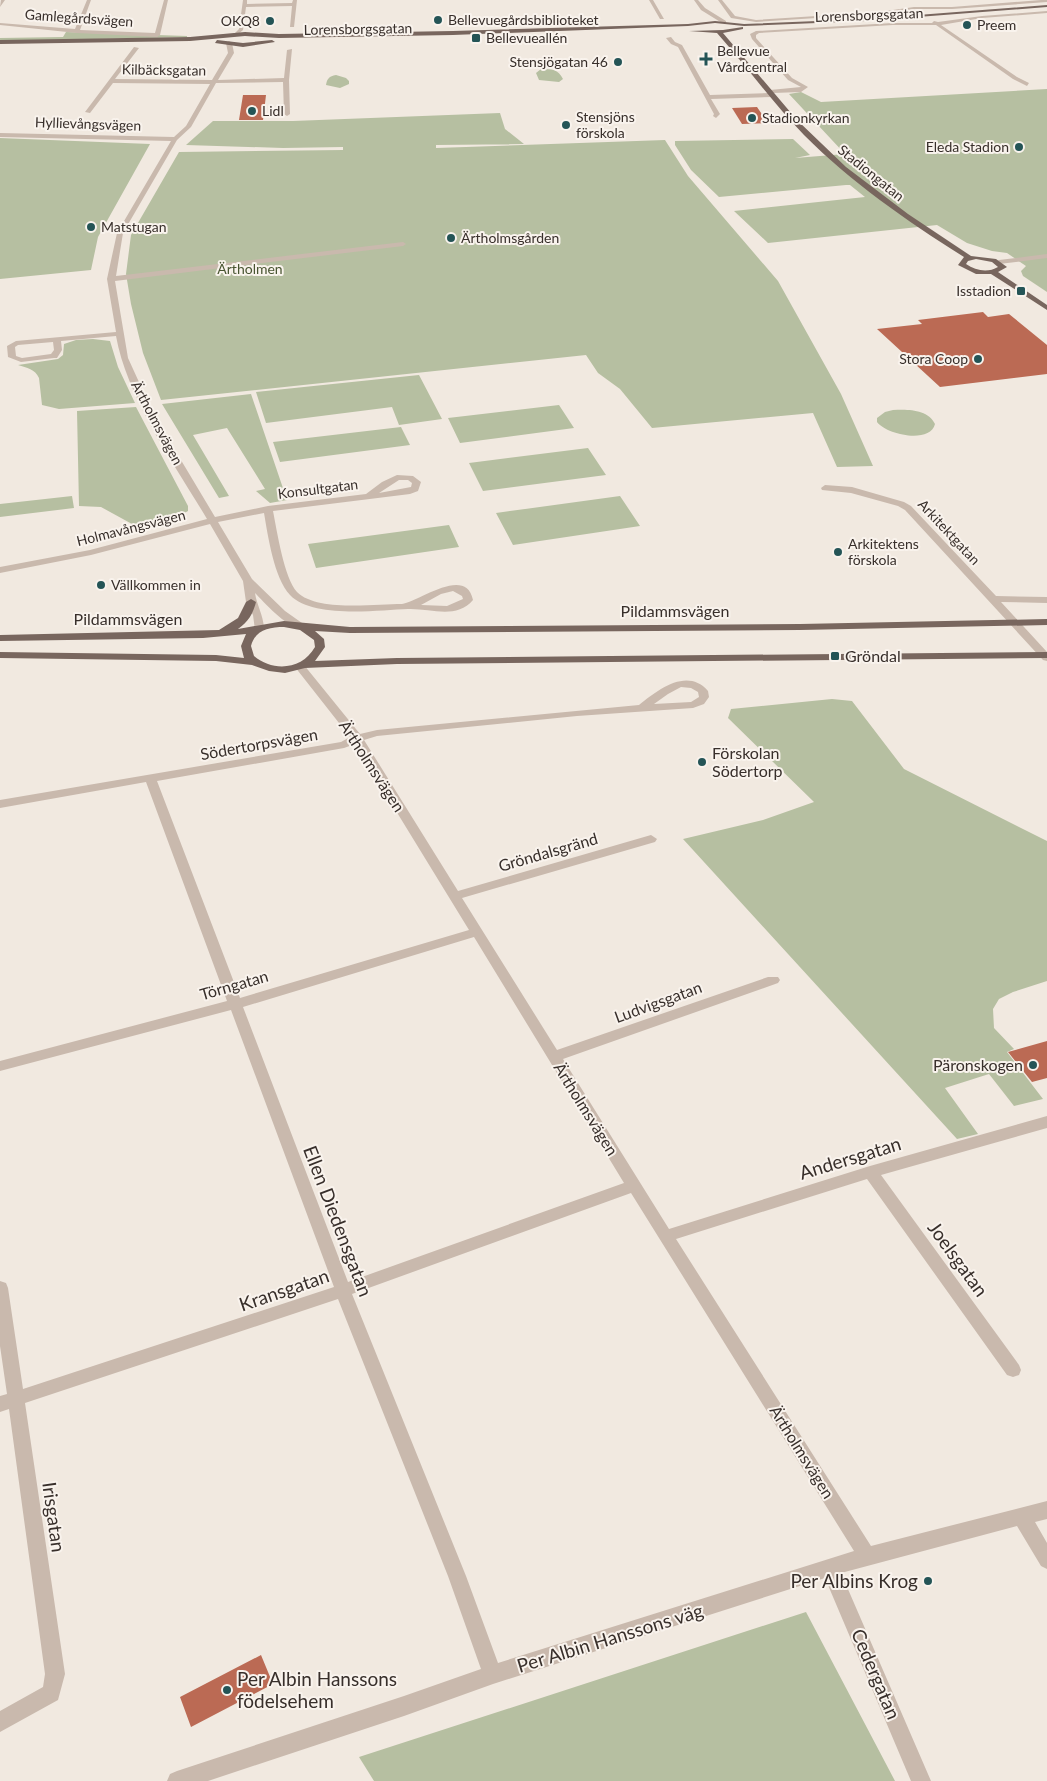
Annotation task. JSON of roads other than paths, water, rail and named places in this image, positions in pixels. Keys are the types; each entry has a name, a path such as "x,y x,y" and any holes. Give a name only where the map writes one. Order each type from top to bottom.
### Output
{"main road":[{"name":"Lorensborgsgatan","path":"0,43 249,44 719,32 794,24 1047,6"},
{"name":"Lorensborgsgatan","path":"0,43 183,39 232,35 444,33 700,24 706,22 726,22 744,25 794,24"},
{"path":"726,22 736,26 734,29"},
{"path":"700,24 697,26 698,28 706,31"},
{"name":"Stadiongatan","path":"719,32 813,140 864,185 920,227 970,258 988,258 999,262"},
{"path":"228,43 224,38 232,35"},
{"path":"249,44 262,40 257,35"},
{"path":"970,258 962,262 964,267 979,272 992,272 1001,269 1002,266 999,262"},
{"path":"992,272 1047,308"},
{"path":"213,635 242,623 248,615 252,602"},
{"name":"Pildammsvägen","path":"300,626 350,630 790,627 1047,622"},
{"path":"254,662 249,658 245,649 250,635 258,629 278,624 300,626"},
{"name":"Ärtholmsvägen","path":"300,626 315,634 320,643 315,656 302,666"},
{"name":"Pildammsvägen","path":"0,638 213,635 258,629"},
{"path":"0,655 216,658 254,662 280,669 397,661 1046,656"}],"street":[{"path":"0,6 3,0"},
{"path":"77,31 89,0"},
{"name":"Gamlegårdsvägen","path":"0,24 77,31 157,34 166,0"},
{"path":"651,0 662,18"},
{"path":"696,0 703,9 707,18 706,22"},
{"name":"Lorensborgsgatan","path":"720,0 733,17 756,21 878,13 914,8 952,8 1047,1"},
{"path":"232,35 241,30 245,3 295,2 292,28"},
{"path":"906,3 1015,78 1027,84"},
{"path":"703,9 726,22"},
{"name":"Lorensborgsgatan","path":"770,92 801,90 805,87 790,79 753,36 754,33 766,30 893,24 937,24 982,17 1047,12"},
{"path":"243,21 257,35"},
{"path":"669,38 673,43 680,46 717,114 716,116"},
{"path":"228,43 232,49 230,56"},
{"name":"Ärtholmsvägen","path":"249,44 230,56 188,127 176,139 144,189 120,233 111,279 118,334 124,358 150,415 248,582 281,613 300,626"},
{"path":"88,112 136,48"},
{"path":"287,114 286,83 290,50"},
{"name":"Kilbäcksgatan","path":"113,81 214,82 228,85 286,83"},
{"path":"706,94 770,92"},
{"name":"Hyllievångsvägen","path":"0,135 176,139"},
{"path":"111,279 403,244"},
{"path":"999,262 1047,256"},
{"path":"57,339 57,353 54,356 21,360 12,357 11,346 13,344 57,339 118,334"},
{"name":"Arkitektgatan","path":"825,488 852,490 902,504 908,508 1046,656"},
{"name":"Konsultgatan","path":"368,497 268,509 286,578 294,594 300,599 316,605 338,608 409,606 450,608 464,604 468,600 467,596 458,589 449,589 432,594 409,606"},
{"name":"Holmavångsvägen","path":"0,570 69,557 268,509"},
{"name":"Ärtholmsvägen","path":"248,582 252,602 258,615 258,629"},
{"path":"993,599 1047,600"},
{"name":"Ärtholmsvägen","path":"302,666 357,738 634,1186 867,1556"},
{"name":"Södertorpsvägen","path":"0,804 151,780 344,745 357,738 378,733 693,705 700,702 704,696 703,691 690,684 676,685 664,691 643,708"},
{"name":"Ellen Diedensgatan","path":"151,780 343,1291 494,1674"},
{"name":"Gröndalsgränd","path":"454,896 651,839"},
{"name":"Törngatan","path":"0,1066 235,1004 476,932"},
{"name":"Ludvigsgatan","path":"554,1057 773,980"},
{"name":"Andersgatan","path":"666,1236 870,1172 1047,1122"},
{"name":"Joelsgatan","path":"870,1172 1013,1370"},
{"name":"Kransgatan","path":"8,1402 343,1291 634,1186"},
{"name":"Irisgatan","path":"0,1288 8,1402 55,1674 51,1693 0,1722"},
{"name":"Per Albin Hanssons väg","path":"177,1781 404,1706 494,1674 867,1556 1047,1510"},
{"path":"1022,1517 1047,1560"},
{"name":"Cedergatan","path":"830,1568 921,1781"}],"place":[{"name":"Bellevuegårdsbiblioteket","path":"438,20"},
{"name":"OKQ8","path":"270,21"},
{"name":"Preem","path":"967,25"},
{"name":"Bellevueallén","path":"476,38"},
{"name":"Bellevue Vårdcentral","path":"706,59"},
{"name":"Stensjögatan 46","path":"618,62"},
{"name":"Lidl","path":"252,111"},
{"name":"Stadionkyrkan","path":"752,118"},
{"name":"Stensjöns förskola","path":"566,125"},
{"name":"Eleda Stadion","path":"1019,147"},
{"name":"Matstugan","path":"91,227"},
{"name":"Ärtholmsgården","path":"451,238"},
{"name":"Isstadion","path":"1021,291"},
{"name":"Stora Coop","path":"978,359"},
{"name":"Arkitektens förskola","path":"838,552"},
{"name":"Vällkommen in","path":"101,585"},
{"name":"Gröndal","path":"835,656"},
{"name":"Förskolan Södertorp","path":"702,762"},
{"name":"Päronskogen","path":"1033,1065"},
{"name":"Per Albins Krog","path":"928,1581"},
{"name":"Per Albin Hanssons födelsehem","path":"227,1690"}],"park label":[{"name":"Ärtholmen","path":"250,269"}]}
